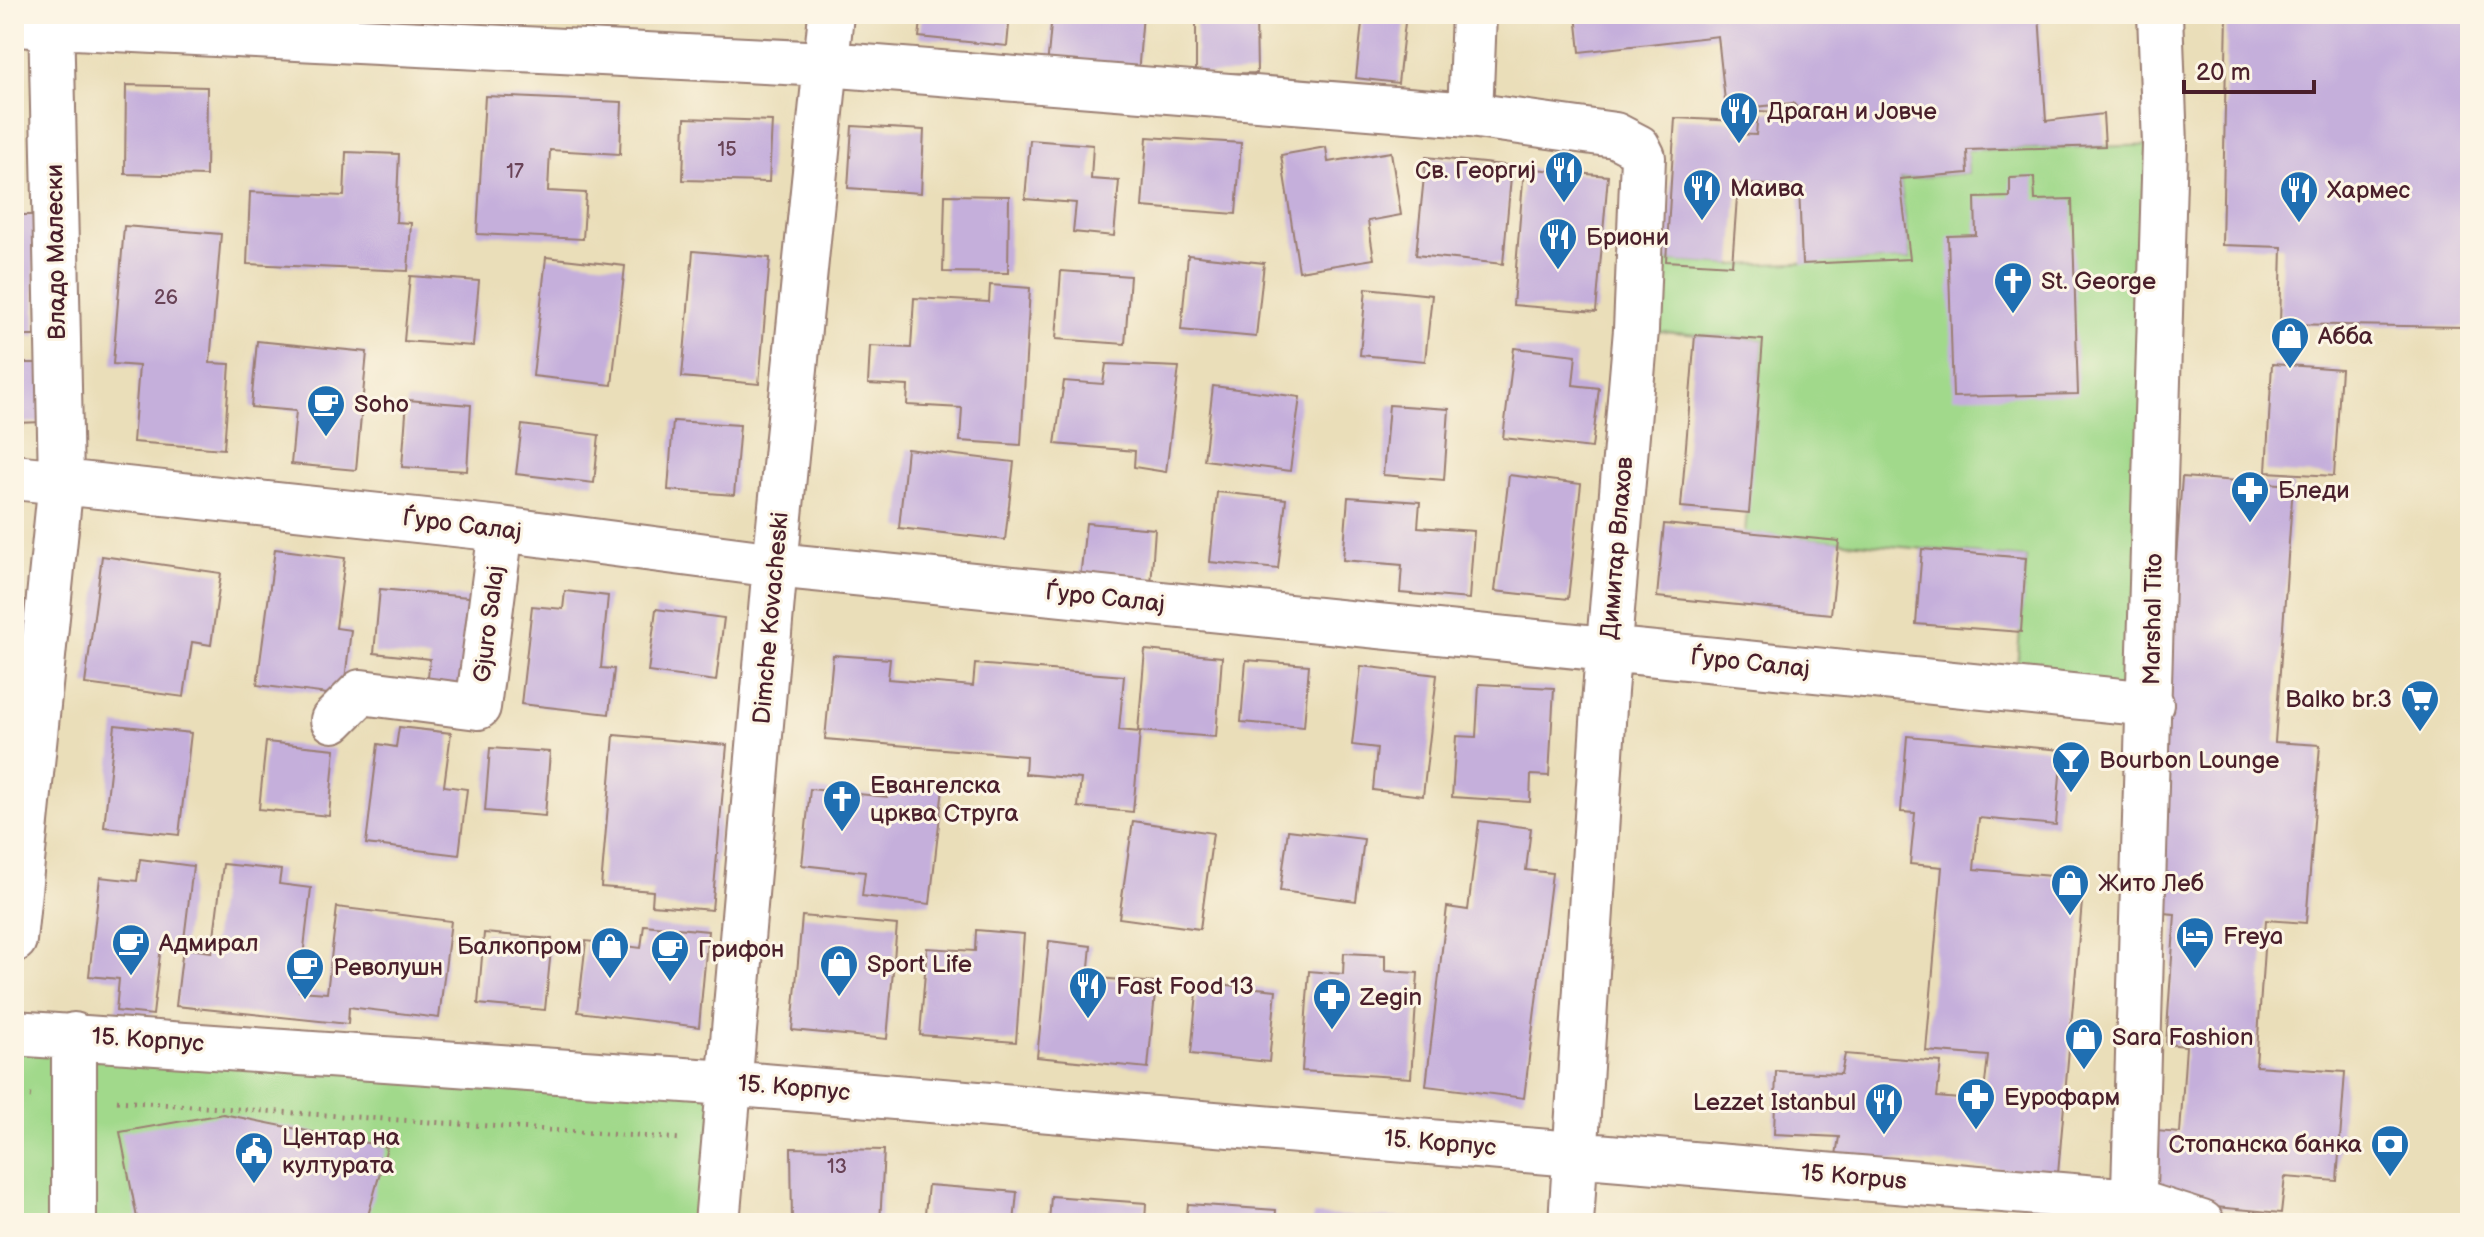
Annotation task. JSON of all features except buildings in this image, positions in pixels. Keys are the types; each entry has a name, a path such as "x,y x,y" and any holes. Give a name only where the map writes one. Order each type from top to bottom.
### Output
{"street":[{"name":"Dimche Kovacheski","path":"717,1223 775,565 831,14"},
{"path":"39,21 826,64 1470,115 1474,14"},
{"name":"Marshal Tito","path":"2133,1212 2151,704 2165,145 2160,14"},
{"name":"Владо Малески","path":"14,940 61,480 39,21"},
{"name":"Димитар Влахов","path":"1470,115 1615,135 1638,147 1643,157 1636,330 1608,648 1571,1223"},
{"path":"14,477 61,480"},
{"name":"Ѓуро Салај","path":"61,480 501,529 775,565 2151,704"},
{"name":"Gjuro Salaj","path":"333,720 361,692 478,707 501,529"},
{"name":"15. Корпус","path":"14,1033 727,1083 1574,1154"},
{"path":"74,1035 74,1223"},
{"name":"15 Korpus","path":"1574,1154 2133,1212 2202,1223"}],"path":[{"path":"14,1094 723,1142"}],"green space":[{"path":"2165,145 2151,704 2015,690 2026,558 1745,533 1763,340 1636,330 1640,259 1732,265 1910,259 1900,179 1968,173 1967,150"},
{"path":"14,1033 727,1083 717,1223 14,1223"}],"place":[{"name":"Драган и Јовче","path":"1739,145"},
{"name":"Св. Георгиј","path":"1564,204"},
{"name":"Маива","path":"1702,222"},
{"name":"Хармес","path":"2299,224"},
{"name":"Бриони","path":"1558,271"},
{"name":"St. George","path":"2013,315"},
{"name":"Абба","path":"2290,370"},
{"name":"Soho","path":"326,438"},
{"name":"Бледи","path":"2250,524"},
{"name":"Balko br.3","path":"2420,733"},
{"name":"Bourbon Lounge","path":"2071,794"},
{"name":"Евангелска црква Струга","path":"842,833"},
{"name":"Жито Леб","path":"2070,917"},
{"name":"Freya","path":"2195,970"},
{"name":"Адмирал","path":"131,977"},
{"name":"Балкопром","path":"610,980"},
{"name":"Грифон","path":"670,983"},
{"name":"Sport Life","path":"839,998"},
{"name":"Револушн","path":"305,1001"},
{"name":"Fast Food 13","path":"1088,1020"},
{"name":"Zegin","path":"1332,1031"},
{"name":"Sara Fashion","path":"2084,1071"},
{"name":"Еурофарм","path":"1976,1131"},
{"name":"Lezzet Istanbul","path":"1884,1136"},
{"name":"Стопанска банка","path":"2390,1178"},
{"name":"Центар на културата","path":"254,1185"}]}
